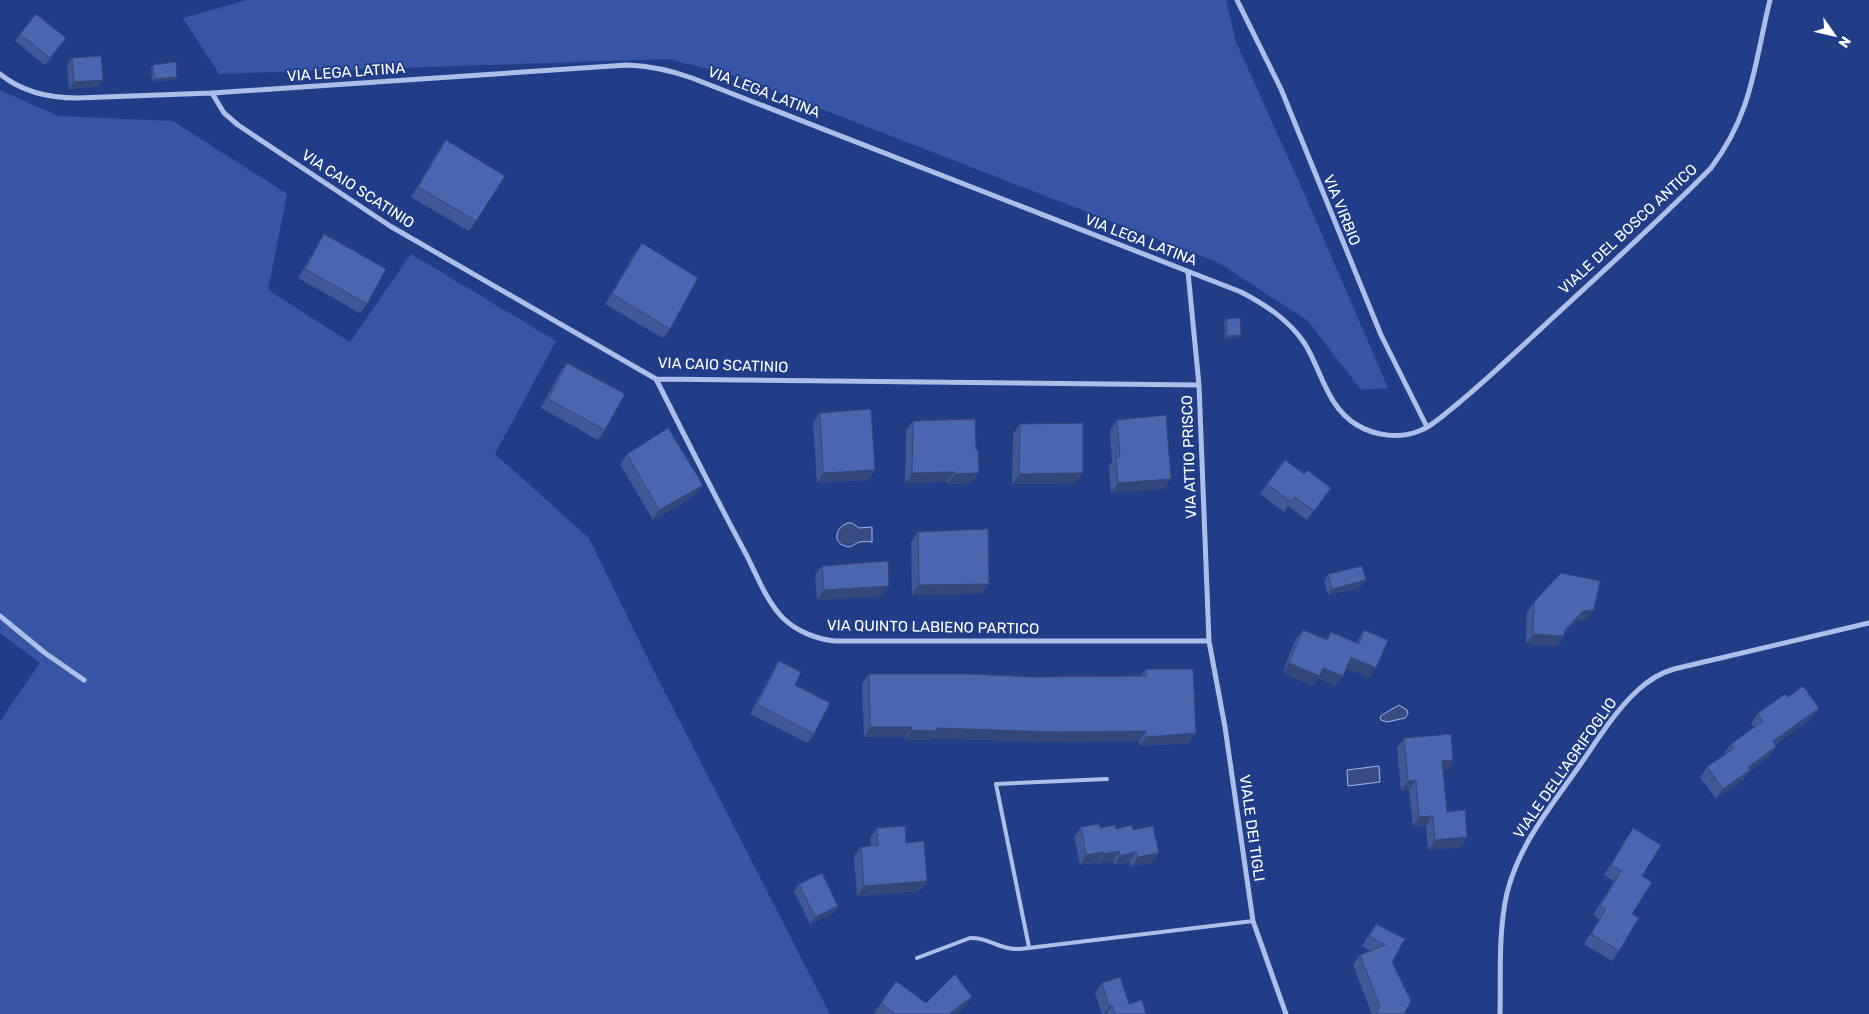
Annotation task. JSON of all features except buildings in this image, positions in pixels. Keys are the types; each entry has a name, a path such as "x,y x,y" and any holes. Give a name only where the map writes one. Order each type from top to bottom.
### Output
{"street":[{"name":"VIA VIRBIO","path":"1237,0 1280,89 1381,335 1427,427"},
{"name":"VIALE DEL BOSCO ANTICO","path":"1427,427 1477,388 1711,168 1728,145 1745,108 1756,70 1770,0"},
{"name":"VIA LEGA LATINA","path":"0,74 26,90 58,97 212,94 648,66 692,78 1241,292 1279,316 1297,334 1305,345 1337,408 1358,426 1372,432 1395,435 1417,432 1427,427"},
{"name":"VIA CAIO SCATINIO","path":"212,94 224,113 238,125 361,208 427,249 656,379 1199,385"},
{"name":"VIA ATTIO PRISCO","path":"1188,272 1199,385 1209,641"},
{"name":"VIA QUINTO LABIENO PARTICO","path":"656,379 773,605 786,621 806,633 822,639 835,640 1209,641"},
{"path":"0,616 45,653 84,680"},
{"name":"VIALE DELL'AGRIFOGLIO","path":"1500,1014 1504,911 1513,872 1540,821 1611,720 1632,696 1651,679 1674,669 1869,623"},
{"name":"VIALE DEI TIGLI","path":"1209,641 1225,728 1253,921 1286,1014"}],"lane":[{"path":"1029,947 996,784 1107,779"},
{"path":"917,958 970,938 978,938 1004,948 1012,949 1253,921"}],"shaded area":[{"path":"247,0 1226,0 1236,42 1304,193 1388,388 1361,390 1308,321 1219,263 736,76 668,59 219,74 183,18"},
{"path":"0,90 58,116 173,121 287,194 268,290 350,342 411,254 556,341 495,454 589,538 653,669 830,1014 0,1014 0,721 40,663 0,633"},
{"path":"852,523 859,528 872,527 872,542 861,542 849,547 841,544 838,541 837,534 841,527"},
{"path":"1399,705 1407,710 1408,714 1405,718 1387,722 1381,720 1381,716"},
{"path":"1379,766 1380,782 1348,786 1347,770"}]}
